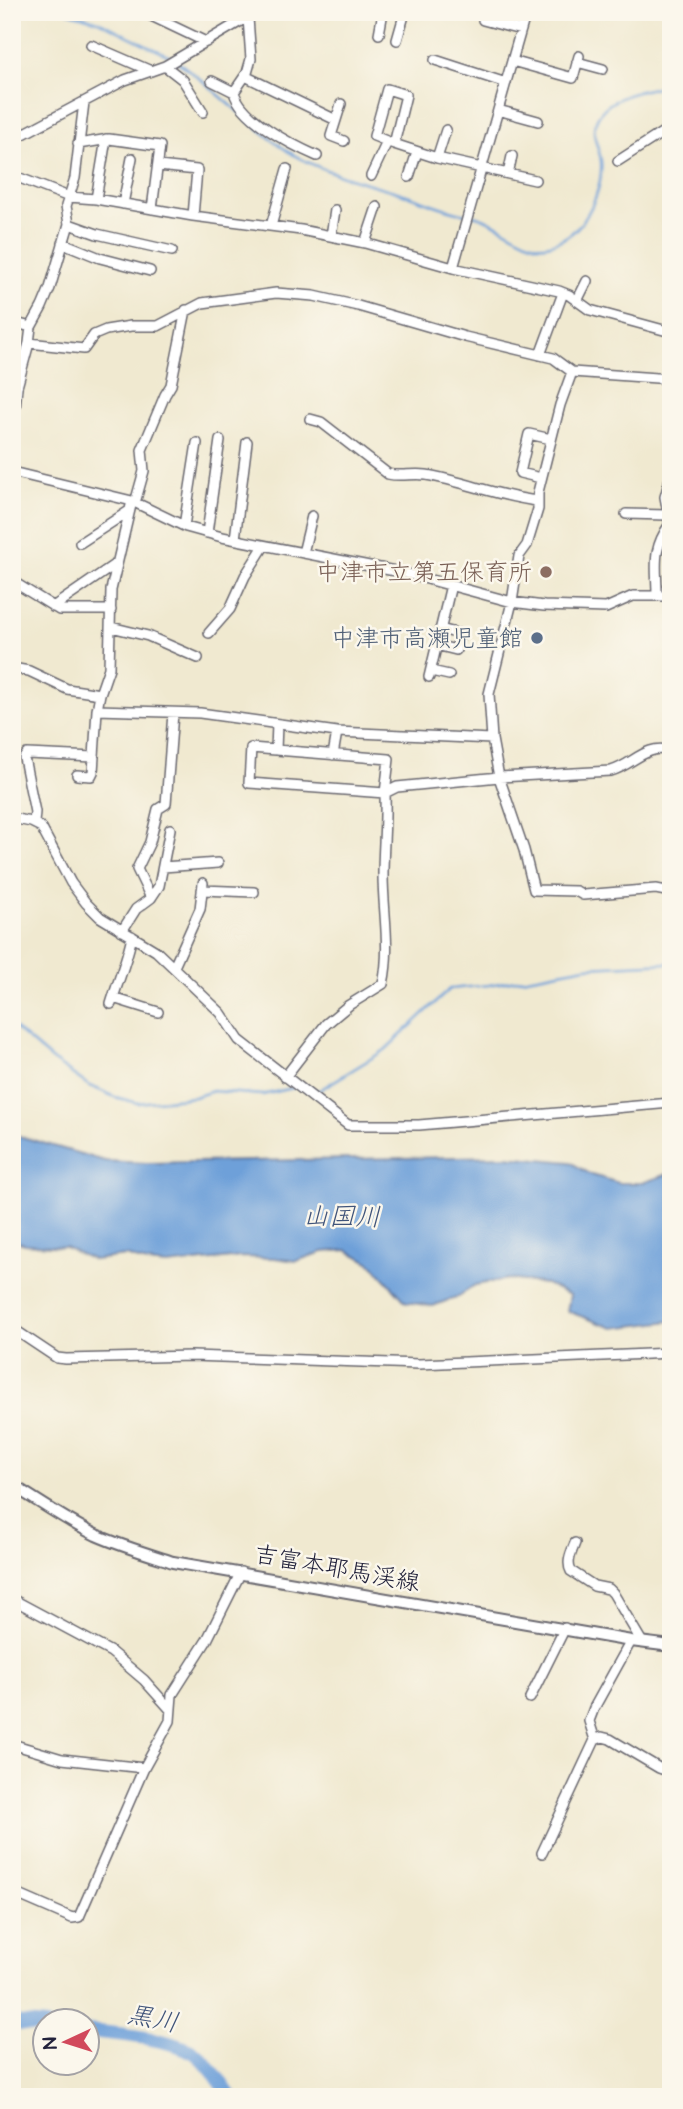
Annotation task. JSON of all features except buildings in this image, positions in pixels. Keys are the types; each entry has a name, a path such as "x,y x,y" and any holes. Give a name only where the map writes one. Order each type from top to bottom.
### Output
{"main road":[{"name":"吉富本耶馬渓線","path":"12,1485 67,1519 110,1540 173,1562 671,1646"}],"street":[{"path":"143,12 206,42"},
{"path":"379,34 383,12"},
{"path":"397,40 405,12"},
{"path":"453,268 526,12"},
{"path":"12,140 125,80 165,66 251,14"},
{"path":"251,14 251,59 245,76 234,92 236,100 258,122 296,147 317,156"},
{"path":"483,20 521,30"},
{"path":"91,45 151,71"},
{"path":"512,61 573,78 578,59 603,69"},
{"path":"435,60 506,83"},
{"path":"165,66 183,80 203,112"},
{"path":"245,76 336,120"},
{"path":"212,81 234,92"},
{"path":"371,176 391,143 406,95 387,89 374,136 391,143 438,159 535,180"},
{"path":"12,443 14,398 31,327 50,288 69,224 66,206 75,178 84,102"},
{"path":"341,104 331,136 344,141"},
{"path":"498,110 538,121"},
{"path":"618,161 671,127"},
{"path":"438,159 446,130"},
{"path":"78,144 106,139 160,146 152,209"},
{"path":"96,199 106,139"},
{"path":"409,177 417,152"},
{"path":"508,174 512,156"},
{"path":"123,204 132,158"},
{"path":"158,166 197,170 194,216"},
{"path":"271,226 287,169"},
{"path":"12,175 69,197 271,226 365,243 453,268 563,293 590,310 671,332"},
{"path":"365,243 377,207"},
{"path":"331,236 335,210"},
{"path":"69,224 97,234 172,251"},
{"path":"63,243 100,258 150,271"},
{"path":"577,301 587,281"},
{"path":"29,343 84,349 94,335 106,330 158,326 202,303 276,293 314,296 358,306 465,337 553,358 572,372 671,379"},
{"path":"540,355 563,293"},
{"path":"77,775 91,776 97,709 109,668 111,590 129,511 144,471 142,450 164,395 171,385 187,310"},
{"path":"12,322 31,327"},
{"path":"572,372 560,405 541,478 538,509 527,545 519,556 512,602 489,694 492,739 499,777 524,850 534,890 576,891 583,895 656,889 671,892"},
{"path":"310,419 321,422 388,474 424,475 516,499 538,501"},
{"path":"541,478 520,473 529,434 551,439"},
{"path":"207,533 220,440"},
{"path":"235,539 247,442"},
{"path":"184,526 198,443"},
{"path":"13,474 134,502 184,526 207,533 405,573 512,602 606,608 633,596 671,596"},
{"path":"657,596 656,550 670,524 664,496 671,475"},
{"path":"80,543 129,511"},
{"path":"626,514 667,515"},
{"path":"303,553 312,516"},
{"path":"209,634 230,609 245,576 264,546"},
{"path":"54,607 117,563"},
{"path":"12,581 59,610 111,610"},
{"path":"449,675 430,674 451,585"},
{"path":"111,627 148,636 198,658"},
{"path":"436,645 456,650 460,634 440,629"},
{"path":"12,668 29,671 67,689 100,694"},
{"path":"97,709 200,713 337,732 492,739"},
{"path":"151,898 137,869 150,842 159,809 166,804 173,713"},
{"path":"276,750 277,724"},
{"path":"333,755 337,732"},
{"path":"285,1077 326,1024 349,1005 383,984 386,969 383,876 385,793 389,759 251,748 249,783 385,793 397,787 499,777 611,771 622,768 640,754 652,750 671,751"},
{"path":"34,823 35,812 24,758 27,754 94,757"},
{"path":"12,818 40,827 71,883 100,917 156,951 221,1013 239,1040 348,1125 431,1125 671,1103"},
{"path":"122,931 136,909 151,898 159,886 170,830"},
{"path":"163,867 218,863"},
{"path":"174,967 200,909 202,886 254,892"},
{"path":"132,936 127,961 120,973 112,1001 158,1012"},
{"path":"12,1328 57,1357 66,1359 192,1356 419,1364 671,1353"},
{"path":"575,1543 569,1567 594,1586 609,1589 613,1593 637,1642 594,1708 589,1721 595,1740"},
{"path":"12,1892 72,1918 79,1917 144,1768 170,1721 172,1695 207,1640 241,1573"},
{"path":"12,1599 111,1652 144,1679 170,1709"},
{"path":"530,1698 565,1628"},
{"path":"542,1853 595,1740 602,1737 610,1739 659,1769 668,1771 671,1756"},
{"path":"12,1744 62,1759 144,1768"}],"water":[{"path":"12,1134 105,1161 147,1163 506,1156 570,1162 592,1175 619,1183 642,1183 671,1173 671,1321 613,1328 567,1311 570,1295 546,1284 508,1279 475,1285 459,1296 433,1306 406,1302 371,1263 347,1250 323,1252 296,1261 241,1257 167,1265 147,1263 126,1256 93,1260 65,1247 25,1244 12,1240 12,1231 24,1228 12,1220"}],"waterway":[{"path":"68,12 98,21 173,58"},
{"path":"178,62 272,140 306,161 343,176 480,217 538,245 548,245 572,232 591,207 601,170 594,130 603,110 612,102 636,92 671,85"},
{"path":"303,1087 318,1091 385,1050 450,989 489,985 586,967 671,963"},
{"path":"12,1026 52,1060 88,1085 115,1097 138,1103 194,1097 213,1091 262,1095 293,1088"},
{"name":"山国川","path":"12,1228 37,1232"},
{"name":"黒川","path":"12,2023 32,2025"},
{"name":"黒川","path":"102,2033 144,2038 186,2049 206,2063 231,2097"}],"place":[{"name":"中津市立第五保育所","path":"546,572"},
{"name":"中津市高瀬児童館","path":"537,638"}]}
